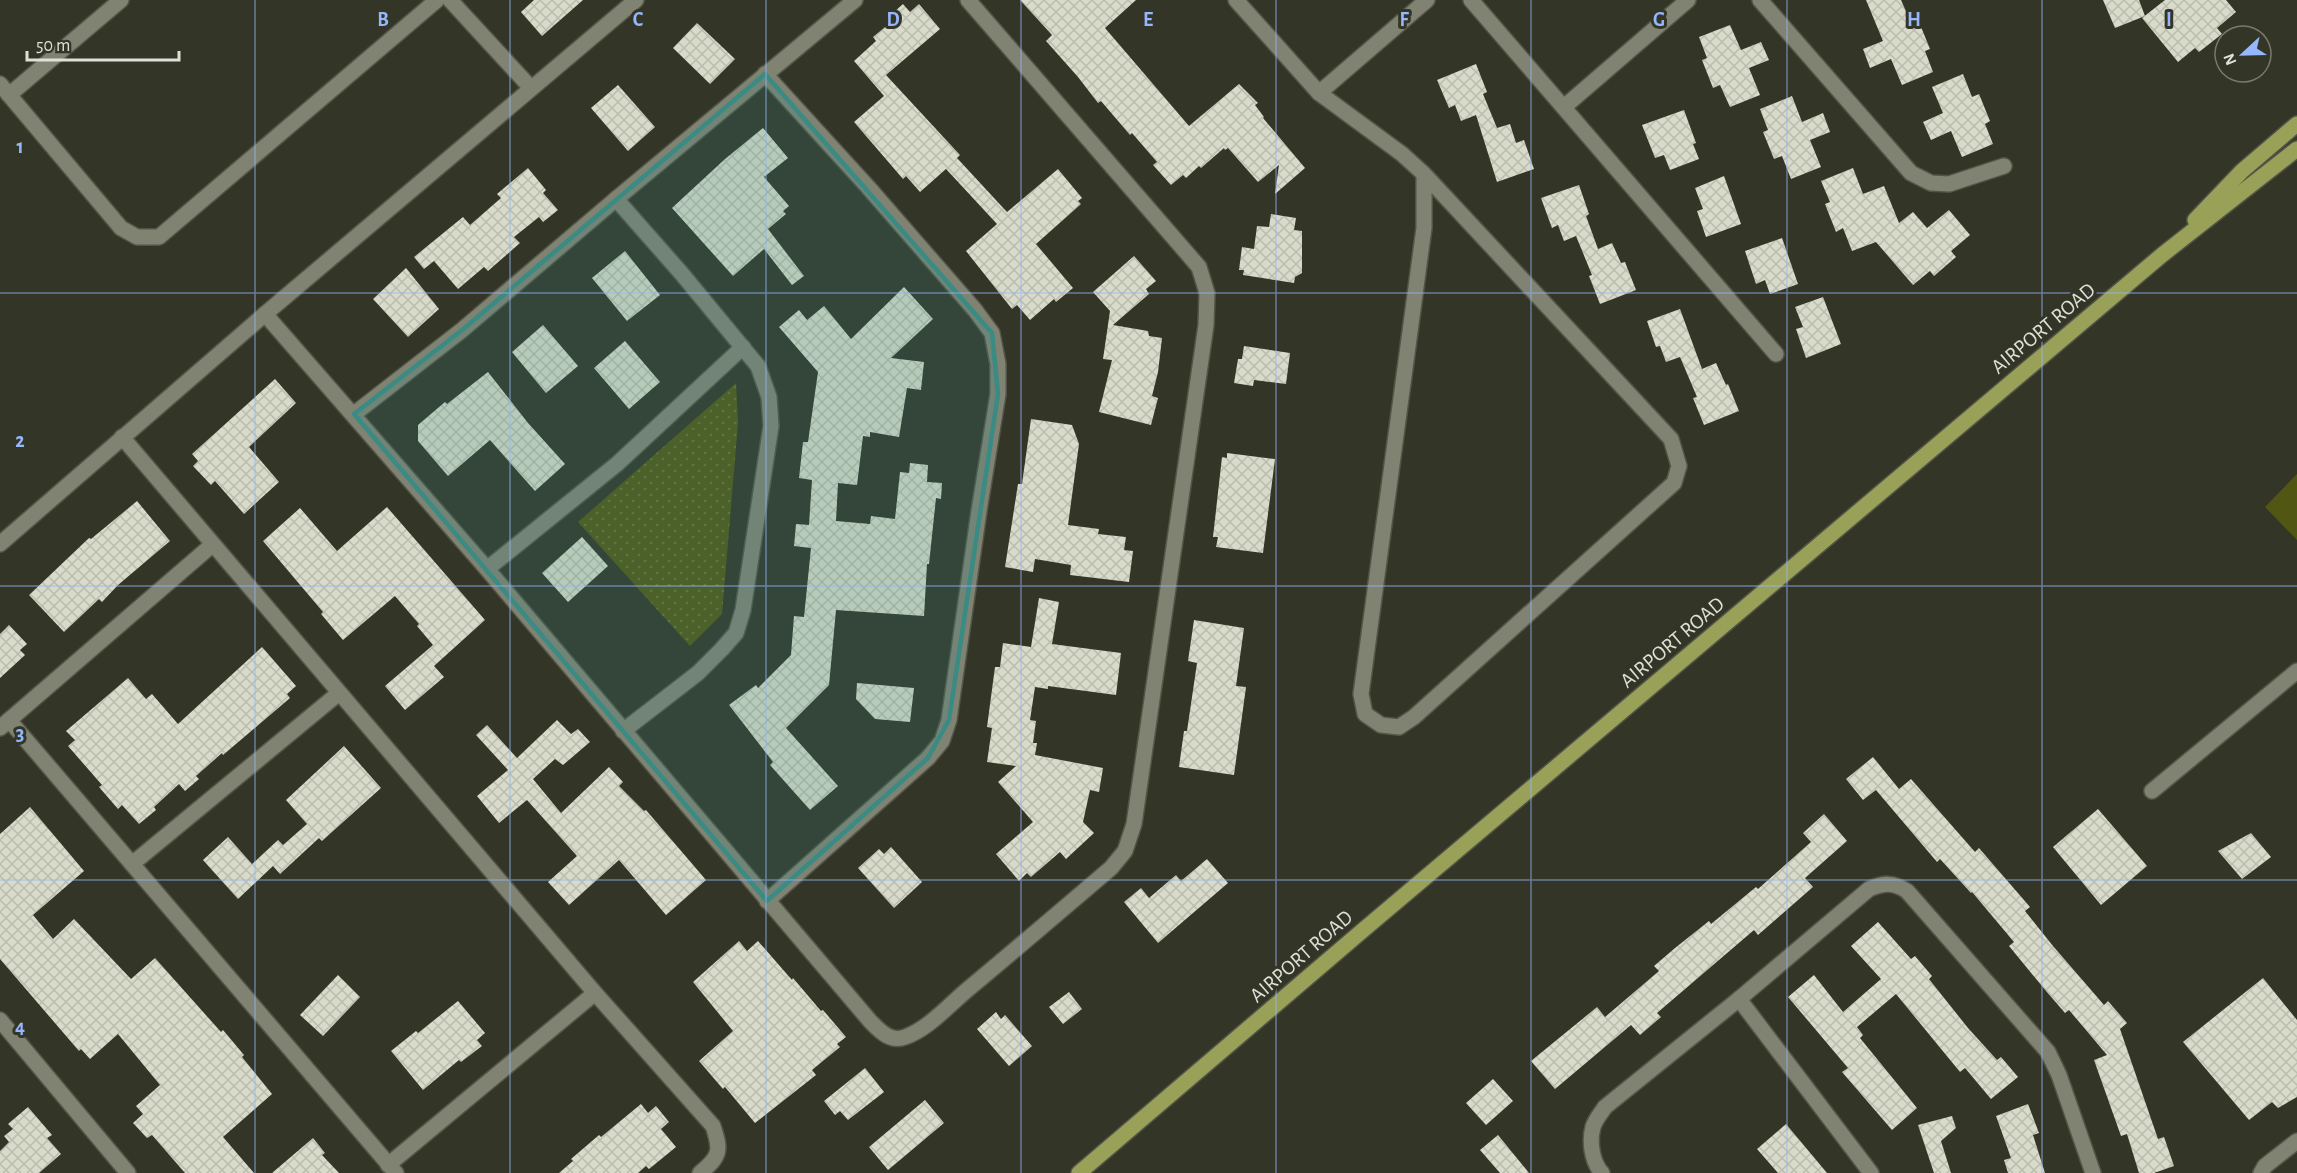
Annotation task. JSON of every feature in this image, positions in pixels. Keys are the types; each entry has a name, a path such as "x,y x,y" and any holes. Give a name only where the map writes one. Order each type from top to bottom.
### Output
{"main road":[{"path":"2162,255 2242,171 2297,124"},
{"name":"AIRPORT ROAD","path":"1079,1173 2162,255 2297,149"}],"street":[{"path":"121,0 5,89 121,228 137,237 159,237 437,0"},
{"path":"450,0 531,88"},
{"path":"0,544 122,437 636,0"},
{"path":"354,414 462,330 855,0"},
{"path":"266,314 487,569 870,1021 883,1034 892,1039 903,1038 922,1028 1111,868 1125,851 1134,824 1206,325 1207,293 1199,267 968,0"},
{"path":"1236,0 1319,93 1402,154 1424,174 1671,439 1679,466 1674,483 1414,717 1399,727 1381,725 1365,714 1361,694 1424,228 1424,174"},
{"path":"1319,93 1427,0"},
{"path":"1472,0 1776,354"},
{"path":"1564,108 1688,0"},
{"path":"1760,0 1911,173 1931,183 1949,184 2004,166"},
{"path":"765,74 868,187 975,310 992,333 998,364 998,394 949,720 942,741 928,758 767,901"},
{"path":"616,199 758,366 769,397 771,426 743,610 736,633 698,673 623,731"},
{"path":"487,569 617,464 742,347"},
{"path":"122,437 595,993 713,1126 720,1145 713,1162 700,1173"},
{"path":"213,545 4,724 132,864 392,1169 595,993"},
{"path":"2152,791 2297,671"},
{"path":"132,864 339,693"},
{"path":"1602,1173 1592,1151 1593,1127 1605,1107 1739,999 1869,889 1883,883 1896,884 1907,891 2048,1052 2059,1075 2092,1173"},
{"path":"1739,999 1871,1173"},
{"path":"0,1020 128,1173"},
{"path":"2261,1173 2265,1166 2297,1141"}],"highlighted area":[{"path":"765,74 992,333 998,394 949,720 928,758 767,901 354,414 462,330"}],"green space":[{"path":"736,383 738,423 722,614 690,646 578,522"},
{"path":"2297,474 2297,540 2265,507"}],"building":[{"path":"534,0 583,0 542,36 521,12"},
{"path":"1020,0 1136,0 1105,28 1189,126 1239,84 1258,103 1255,105 1263,118 1305,168 1275,194 1279,165 1258,182 1228,148 1225,150 1224,148 1201,168 1199,166 1186,178 1183,175 1171,185 1153,165 1157,162 1132,133 1130,135 1101,101 1098,103 1046,41 1052,35"},
{"path":"1866,0 1901,0 1912,25 1919,22 1930,49 1925,51 1933,72 1902,85 1891,59 1870,68 1863,49 1883,41"},
{"path":"2103,0 2139,0 2145,16 2115,28"},
{"path":"2165,0 2226,0 2236,12 2222,24 2213,24 2213,41 2199,52 2195,48 2178,62 2142,18"},
{"path":"903,4 910,12 919,4 940,29 886,75 960,155 957,158 1007,212 1058,169 1082,198 1078,201 1081,204 1036,244 1073,288 1056,302 1054,299 1030,320 1017,305 1012,309 966,251 997,224 946,169 920,192 906,176 903,179 854,122 884,96 854,61 876,41 873,37 890,23 886,19"},
{"path":"697,23 735,59 710,84 673,48"},
{"path":"1730,25 1741,50 1761,42 1769,60 1749,68 1760,95 1730,107 1720,85 1713,88 1702,60 1707,58 1699,37"},
{"path":"1476,64 1487,92 1483,94 1497,128 1510,124 1516,143 1524,140 1534,169 1497,182 1476,115 1461,121 1455,105 1449,108 1437,80"},
{"path":"1963,74 1972,97 1979,94 1990,121 1985,124 1993,144 1962,157 1951,131 1931,140 1923,122 1943,113 1932,87"},
{"path":"618,85 655,127 628,151 591,108"},
{"path":"1792,96 1802,122 1823,113 1830,132 1810,140 1821,167 1791,179 1782,156 1774,159 1763,132 1768,130 1760,109"},
{"path":"1684,110 1696,143 1693,144 1699,159 1670,170 1664,155 1655,158 1642,125"},
{"path":"763,128 788,158 764,177 789,206 783,211 786,214 768,229 804,276 792,285 764,249 733,276 672,208 725,159"},
{"path":"528,168 546,190 543,193 558,210 543,222 539,217 514,237 520,243 488,271 484,267 458,289 434,261 424,269 414,257 463,217 470,225 501,198 497,194"},
{"path":"1853,168 1863,194 1884,186 1899,223 1913,212 1927,228 1949,210 1970,235 1951,251 1956,257 1934,276 1930,271 1913,285 1876,242 1852,251 1843,228 1836,232 1825,204 1830,202 1821,181"},
{"path":"1724,176 1741,224 1706,237 1697,211 1703,209 1695,188"},
{"path":"1579,185 1589,214 1586,216 1598,249 1612,243 1621,263 1625,262 1636,290 1600,304 1589,276 1592,275 1576,236 1564,241 1558,225 1552,228 1541,198"},
{"path":"1271,214 1296,218 1294,230 1302,231 1302,273 1295,277 1294,283 1243,275 1244,270 1239,270 1242,247 1254,249 1257,226 1269,227"},
{"path":"1782,238 1798,284 1770,294 1765,280 1756,284 1745,251"},
{"path":"625,251 660,295 627,321 592,278"},
{"path":"1134,256 1156,281 1146,289 1149,294 1113,325 1148,331 1149,336 1162,338 1158,372 1152,396 1158,398 1151,425 1099,412 1112,360 1103,359 1110,311 1093,292"},
{"path":"406,268 439,309 408,337 373,299"},
{"path":"904,287 933,319 891,358 924,362 921,390 907,388 899,437 870,432 870,437 863,436 857,485 838,483 836,521 870,524 871,516 895,519 900,472 909,473 910,463 928,465 927,482 942,483 941,499 936,498 929,564 927,564 924,616 836,610 829,685 786,728 838,786 810,810 770,765 773,762 729,705 756,685 758,688 791,655 794,616 804,617 811,548 794,546 796,524 809,525 812,480 799,478 803,442 808,442 818,372 779,327 799,310 807,320 824,306 851,339"},
{"path":"1823,297 1841,344 1806,358 1796,329 1803,327 1795,307"},
{"path":"1680,309 1702,369 1716,363 1739,411 1704,425 1693,398 1697,397 1680,357 1666,362 1660,346 1656,347 1647,321"},
{"path":"543,325 578,366 546,393 512,352"},
{"path":"625,341 660,382 629,409 594,368"},
{"path":"1244,346 1290,353 1286,384 1254,380 1253,386 1234,383 1238,359 1242,359"},
{"path":"488,372 528,423 565,464 535,491 490,440 448,476 418,441 418,425 445,402 447,404"},
{"path":"275,379 296,403 249,447 279,482 244,514 215,481 211,485 193,466 198,461 192,454"},
{"path":"1031,419 1072,425 1079,444 1068,525 1099,529 1098,534 1126,537 1124,550 1133,551 1129,582 1070,575 1071,565 1035,559 1033,572 1005,567 1018,484 1022,484"},
{"path":"1227,453 1275,459 1263,553 1216,547 1218,537 1213,537 1222,457 1227,458"},
{"path":"137,501 170,541 118,585 102,602 99,599 64,632 29,595 89,538 91,539"},
{"path":"387,507 485,620 434,666 444,677 405,710 385,686 433,645 417,626 419,624 395,596 343,640 321,614 323,612 263,541 300,508 337,551"},
{"path":"582,537 608,566 568,602 542,573"},
{"path":"1039,598 1059,602 1052,644 1121,653 1116,695 1048,686 1048,689 1035,687 1030,720 1036,721 1033,743 1037,743 1035,755 1103,768 1099,792 1090,790 1083,822 1094,833 1066,859 1060,852 1031,877 1027,873 1019,881 996,854 1033,822 998,782 1016,766 987,762 992,728 987,727 995,667 1000,667 1003,643 1031,647"},
{"path":"1194,620 1244,628 1236,686 1246,687 1234,775 1179,767 1197,663 1188,661"},
{"path":"9,625 27,644 20,650 25,655 0,678 0,634"},
{"path":"262,647 296,686 287,694 290,698 196,776 199,779 185,791 179,784 154,807 156,810 139,824 122,805 118,809 99,787 102,785 68,746 75,740 66,731 128,678 146,699 152,694 178,724"},
{"path":"857,683 914,688 910,722 875,719 856,699"},
{"path":"557,720 571,734 578,729 590,742 563,765 555,759 533,779 561,813 609,767 623,782 619,786 644,811 646,810 706,880 666,915 619,860 569,905 548,882 577,856 527,800 499,823 477,796 508,770 476,735 487,725 517,758"},
{"path":"344,746 381,788 322,841 319,838 280,874 273,866 238,899 203,860 228,837 252,864 278,840 283,845 307,824 286,800"},
{"path":"1873,757 1899,789 1911,779 1975,852 1979,848 2030,907 2025,911 2053,946 2104,1005 2108,1001 2127,1023 2120,1029 2158,1139 2164,1137 2174,1166 2154,1173 2139,1173 2127,1134 2121,1136 2094,1060 2107,1055 2069,1010 2065,1013 2046,991 2009,946 2014,942 1972,892 1940,859 1937,862 1876,790 1863,800 1846,779"},
{"path":"30,807 84,871 33,915 53,939 74,919 131,979 155,958 221,1032 223,1030 272,1094 223,1137 254,1173 185,1173 152,1135 147,1138 133,1123 143,1114 136,1106 160,1085 118,1034 90,1059 81,1049 79,1051 0,959 0,834"},
{"path":"2098,809 2147,866 2101,905 2053,847"},
{"path":"1824,814 1847,841 1805,878 1813,887 1758,935 1754,930 1657,1013 1661,1017 1640,1035 1631,1025 1555,1089 1531,1061 1597,1007 1605,1017 1659,971 1654,966 1675,948 1709,921 1711,924 1756,887 1758,889 1811,842 1803,833"},
{"path":"2251,833 2271,857 2242,879 2218,851"},
{"path":"891,847 922,882 894,908 858,868 879,849 884,854"},
{"path":"1207,859 1228,883 1158,943 1124,902 1141,888 1149,898 1176,875 1181,881"},
{"path":"1878,922 1911,959 1915,956 1932,976 1929,979 1968,1028 1997,1060 2001,1057 2018,1077 1991,1099 1965,1068 1960,1072 1896,994 1857,1027 1863,1035 1860,1038 1917,1108 1892,1130 1842,1072 1848,1068 1788,997 1814,975 1843,1012 1881,979 1851,946"},
{"path":"739,941 747,951 758,941 846,1037 837,1044 840,1047 812,1070 816,1075 755,1123 725,1087 723,1089 699,1061 733,1031 693,982"},
{"path":"338,975 360,997 323,1036 300,1015"},
{"path":"2263,978 2297,1020 2297,1097 2278,1108 2272,1102 2249,1120 2183,1042"},
{"path":"1069,992 1082,1009 1063,1024 1049,1007"},
{"path":"458,1001 485,1033 477,1040 482,1046 461,1062 459,1060 423,1090 391,1051"},
{"path":"996,1012 1001,1019 1005,1015 1032,1046 1009,1066 977,1029"},
{"path":"865,1068 884,1092 848,1120 840,1111 835,1115 824,1101"},
{"path":"1493,1079 1513,1101 1486,1125 1466,1103"},
{"path":"925,1100 944,1123 888,1170 869,1147"},
{"path":"641,1104 648,1113 656,1106 669,1122 661,1129 676,1147 649,1169 646,1166 638,1173 559,1173 573,1161 571,1159 599,1135 601,1137"},
{"path":"2028,1104 2039,1133 2033,1135 2045,1173 2008,1173 2004,1160 2011,1158 1996,1116"},
{"path":"28,1107 52,1135 47,1138 61,1154 39,1173 0,1173 0,1151 9,1142 4,1136 13,1129 8,1124"},
{"path":"1952,1116 1956,1128 1941,1141 1951,1173 1934,1173 1918,1125"},
{"path":"1786,1124 1827,1173 1778,1173 1757,1149"},
{"path":"1498,1135 1529,1173 1500,1173 1480,1150"},
{"path":"313,1138 325,1153 322,1155 339,1173 272,1173"}]}
